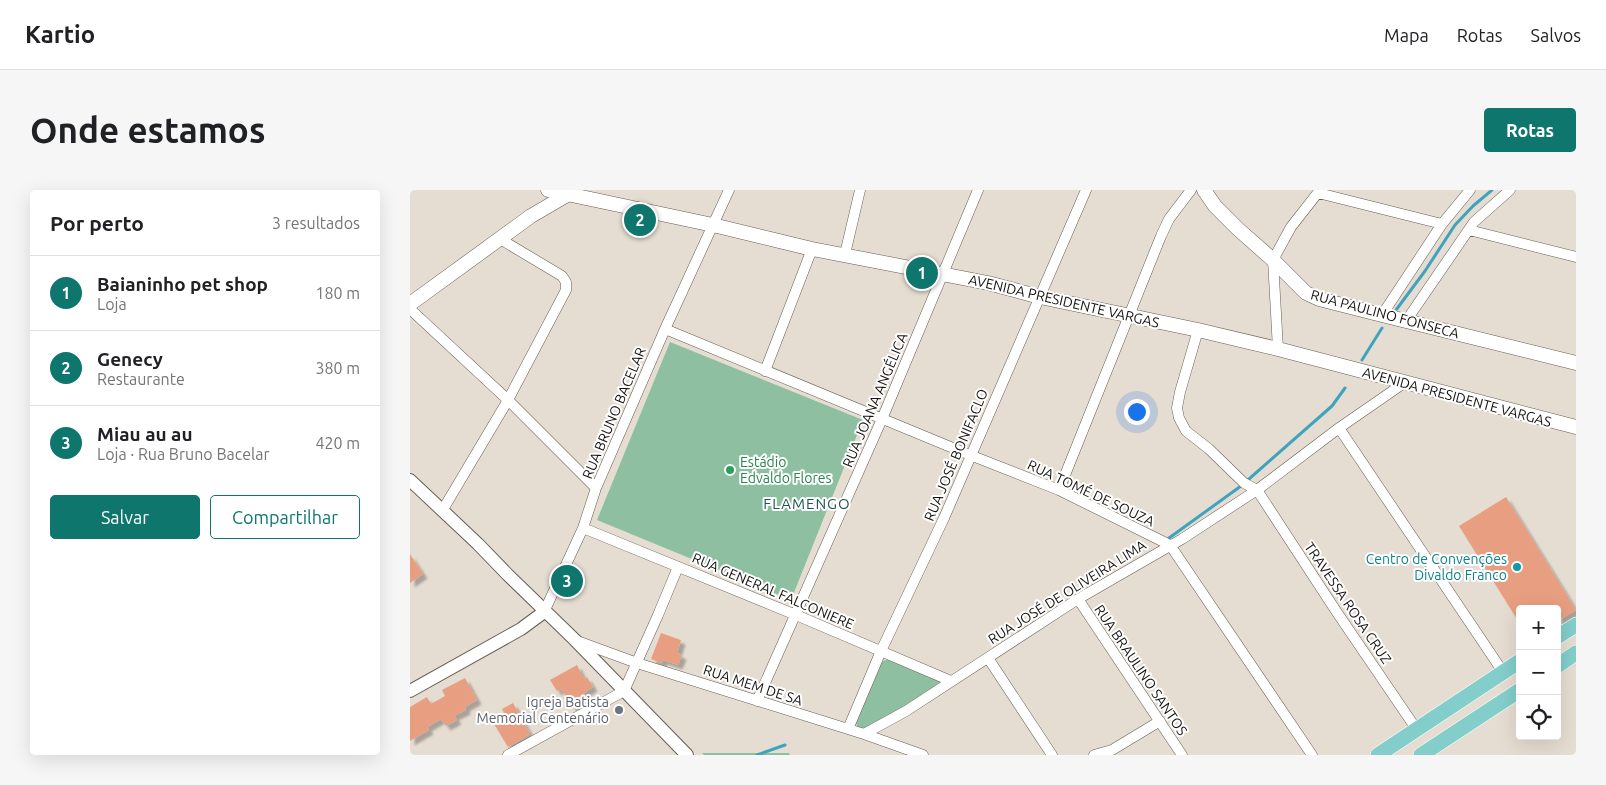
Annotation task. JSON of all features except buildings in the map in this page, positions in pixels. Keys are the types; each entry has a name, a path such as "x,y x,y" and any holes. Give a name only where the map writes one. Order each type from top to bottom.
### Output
{"main road":[{"name":"AVENIDA PRESIDENTE VARGAS","path":"548,190 812,249 944,274 1040,297 1198,330 1576,427"},
{"name":"RUA PAULINO FONSECA","path":"1204,190 1238,229 1306,293 1319,299 1576,363"},
{"path":"410,304 531,216 568,193"},
{"path":"1561,634 1576,625"},
{"path":"1561,663 1576,654"},
{"path":"1378,755 1516,663"},
{"path":"1516,666 1513,671 1516,678"},
{"path":"1421,755 1516,693"}],"street":[{"name":"RUA BRUNO BACELAR","path":"544,612 583,528 596,488 665,329 729,190"},
{"path":"845,254 860,190"},
{"name":"RUA JOANA ANGÉLICA","path":"758,701 944,274 978,190"},
{"name":"RUA JOSÉ BONIFACLO","path":"848,730 881,651 944,518 1086,190"},
{"path":"1059,490 1169,219 1191,190"},
{"path":"1382,315 1442,224 1470,190"},
{"path":"1406,321 1474,222 1510,190"},
{"path":"1278,349 1273,260 1291,227 1319,191 1442,224"},
{"path":"1469,230 1576,257"},
{"path":"442,511 508,400 559,305 567,285 560,275 500,240"},
{"path":"765,371 812,249"},
{"path":"410,309 508,400 596,488"},
{"name":"RUA TOMÉ DE SOUZA","path":"665,329 1059,490 1170,545 1312,755"},
{"path":"1198,330 1180,392 1177,408 1179,418 1186,431 1241,479 1257,490"},
{"name":"RUA JOSÉ DE OLIVEIRA LIMA","path":"864,734 906,710 1078,600 1170,545 1182,540 1257,490 1339,428 1404,383"},
{"path":"1339,428 1502,672"},
{"path":"410,480 478,544 687,755"},
{"name":"TRAVESSA ROSA CRUZ","path":"1257,490 1417,730"},
{"name":"RUA GENERAL FALCONIERE","path":"583,528 951,681"},
{"path":"508,755 624,691 678,567"},
{"name":"RUA BRAULINO SANTOS","path":"1078,600 1182,755"},
{"path":"410,691 522,629 544,612"},
{"name":"RUA MEM DE SA","path":"574,640 637,663 864,734 923,755"},
{"path":"988,658 1052,755"},
{"path":"1094,755 1112,750 1160,721"}],"green space":[{"name":"Estádio Edvaldo Flores","path":"670,342 863,420 791,600 597,520"},
{"path":"889,659 941,682 868,729 858,728 856,723 877,669 883,661"},
{"path":"702,753 789,753 790,755 704,755"}],"waterway":[{"path":"1396,310 1425,271 1455,225 1492,190"},
{"path":"1362,360 1382,328"},
{"path":"1169,538 1241,486 1332,406 1345,388"},
{"path":"757,755 785,745"}],"place":[{"name":"Genecy","path":"640,220"},
{"name":"Baianinho pet shop","path":"922,273"},
{"name":"Estádio Edvaldo Flores","path":"730,470"},
{"name":"Centro de Convenções Divaldo Franco","path":"1517,567"},
{"name":"Miau au au","path":"567,581"},
{"name":"Igreja Batista Memorial Centenário","path":"619,710"}],"district":[{"name":"FLAMENGO","path":"807,503"}]}
